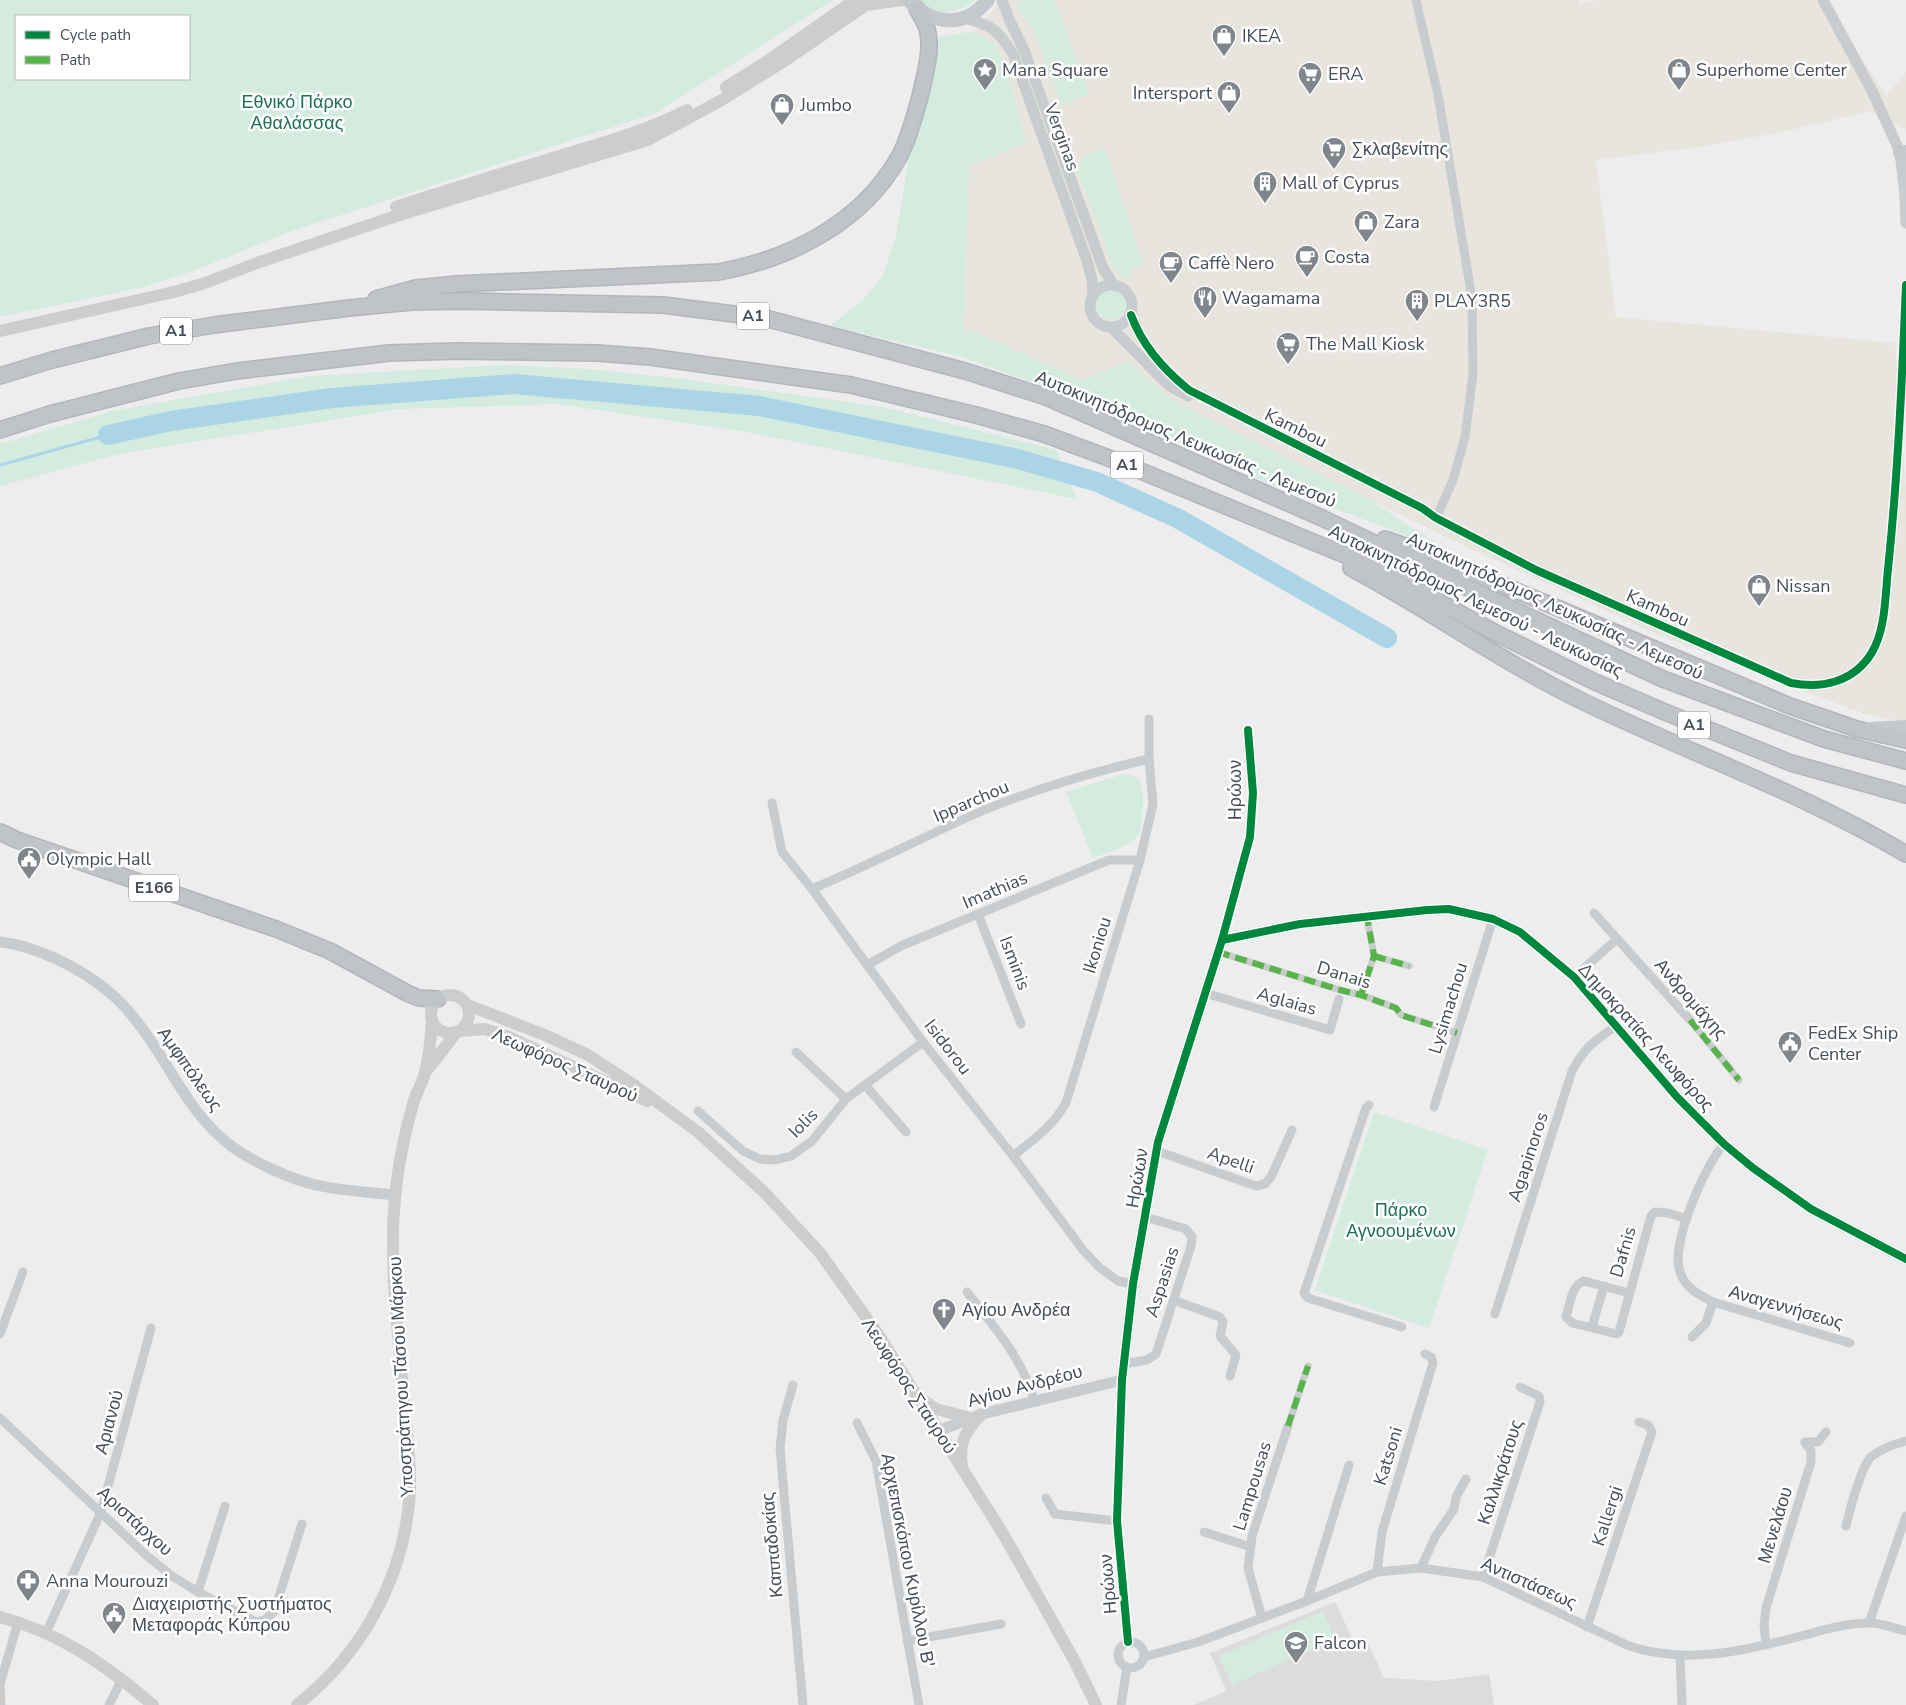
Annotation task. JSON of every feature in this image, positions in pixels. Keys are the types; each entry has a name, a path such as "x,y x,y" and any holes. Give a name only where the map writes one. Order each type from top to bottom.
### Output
{"highway":[{"path":"349,308 416,288 457,284 719,272 761,263 806,243 830,230 870,197 899,157 913,121 928,54 928,32 913,4"},
{"name":"Αυτοκινητόδρομος Λευκωσίας - Λεμεσού","path":"0,376 52,360 150,336 214,325 412,302 662,305 765,318 965,371 1046,397 1322,518 1663,679 1824,739 1906,761"},
{"name":"Αυτοκινητόδρομος Λεμεσού - Λευκωσίας","path":"0,432 50,414 179,381 237,371 389,353 458,350 597,353 650,357 850,385 976,415 1044,434 1114,460 1357,560 1397,579 1492,631 1612,690 1791,763 1906,795"},
{"path":"1322,518 1414,549 1772,699 1857,729 1906,740"},
{"path":"1276,526 1386,587 1541,681 1648,732 1764,781 1906,854"},
{"name":"E166","path":"0,832 17,840 276,929 330,951 407,993 419,998 438,999"}],"main road":[{"path":"257,263 287,247 356,221 434,194 630,135 669,119 710,97 758,67 855,0"},
{"path":"0,330 174,292 205,283 257,263 396,216 648,140 720,101 783,62 866,5 902,0"},
{"path":"913,4 931,17 948,21 964,18 976,12 988,0"},
{"path":"1857,729 1906,727"},
{"path":"451,994 464,1000 468,1005 470,1012 469,1020 458,1032 439,1030 432,1020 433,1005 438,999 451,994"},
{"name":"Λεωφόρος Σταυρού","path":"468,1005 547,1036 588,1055 634,1085 698,1132 765,1193 820,1253 878,1334 1009,1545 1074,1660 1096,1705"},
{"name":"Υποστράτηγου Τάσου Μάρκου","path":"297,1705 335,1671 370,1624 384,1598 393,1574 407,1517 410,1464 396,1302 393,1232 395,1195 402,1148 413,1102 423,1078 430,1048 432,1020"},
{"name":"Λεωφόρος Σταυρού","path":"458,1032 485,1030 509,1037 667,1111"},
{"name":"Υποστράτηγου Τάσου Μάρκου","path":"423,1078 437,1057 458,1032"},
{"path":"917,1397 936,1409 977,1416 962,1440 960,1456 962,1469"},
{"path":"0,1617 46,1633 87,1654 122,1679 153,1705"}],"street":[{"name":"Verginas","path":"1002,0 1027,59 1102,268 1113,284"},
{"path":"1416,0 1438,95 1472,298 1473,373 1465,437 1453,480 1436,518"},
{"path":"1823,0 1903,152 1906,223"},
{"name":"Verginas","path":"964,18 983,23 1001,35 1013,54 1087,261 1092,280 1092,295"},
{"path":"1113,284 1126,290 1132,303 1131,315 1119,326 1102,325 1095,320 1090,312 1092,295 1098,288 1105,285 1113,284"},
{"name":"Kambou","path":"1131,315 1146,346 1173,377 1189,390 1422,508 1436,518 1536,570 1791,682 1804,685 1826,685 1847,677 1856,671 1871,653 1881,627 1892,530 1902,385 1906,285"},
{"name":"Kambou","path":"1111,327 1168,385 1416,513 1436,518"},
{"name":"Ikoniou","path":"1013,1156 1049,1127 1066,1103 1140,860 1153,804 1149,759 1149,719"},
{"name":"Ηρώων","path":"1128,1642 1117,1521 1123,1364 1133,1284 1157,1151 1220,946 1250,836 1253,793 1248,730"},
{"name":"Ipparchou","path":"812,889 983,811 1056,784 1149,759"},
{"name":"Isidorou","path":"772,803 782,852 812,889 923,1042 1084,1250 1099,1267 1118,1281 1133,1284"},
{"name":"Imathias","path":"868,966 903,945 1109,860 1140,860"},
{"name":"Δημοκρατίας Λεωφόρος","path":"1220,946 1300,924 1366,917 1449,910 1493,919 1520,932 1574,977 1677,1097 1724,1144 1753,1168 1811,1209 1906,1259"},
{"name":"Ανδρομάχης","path":"1594,913 1690,1020 1739,1080"},
{"name":"Isminis","path":"978,914 1021,1024"},
{"path":"1361,995 1374,956 1366,917"},
{"name":"Lysimachou","path":"1434,1107 1493,919"},
{"path":"1574,977 1617,939"},
{"name":"Αμφιπόλεως","path":"0,942 43,954 82,972 110,992 156,1048 185,1096 205,1123 234,1148 270,1167 315,1185 395,1195"},
{"name":"Danais","path":"1220,946 1340,990 1361,995 1396,1008 1401,1015 1457,1033"},
{"path":"1374,956 1409,966"},
{"name":"Aglaias","path":"1205,993 1330,1030 1339,999"},
{"name":"Agapinoros","path":"1496,1314 1572,1071 1582,1053 1598,1038 1616,1026"},
{"name":"Iolis","path":"698,1111 743,1151 760,1159 776,1160 791,1156 812,1140 846,1099 923,1042"},
{"path":"796,1052 846,1099"},
{"path":"865,1085 906,1132"},
{"path":"1369,1105 1363,1117 1304,1293 1308,1298 1402,1328"},
{"name":"Apelli","path":"1157,1151 1256,1186 1265,1184 1271,1177 1292,1130"},
{"name":"Αναγεννήσεως","path":"1724,1144 1711,1160 1687,1219 1677,1258 1679,1271 1686,1284 1695,1292 1713,1302 1850,1343"},
{"name":"Dafnis","path":"1592,1327 1617,1334 1651,1216 1654,1212 1687,1219"},
{"name":"Aspasias","path":"1123,1364 1147,1360 1156,1354 1191,1246 1192,1237 1186,1229 1145,1217"},
{"path":"0,1334 23,1272"},
{"path":"1604,1286 1592,1327 1572,1323 1566,1317 1575,1287 1579,1282 1584,1281 1604,1286 1629,1293"},
{"path":"967,1292 1018,1359 1034,1400"},
{"path":"1173,1300 1220,1317 1223,1322 1220,1336 1236,1355 1230,1376"},
{"name":"Αναγεννήσεως","path":"1692,1337 1706,1323 1713,1302"},
{"name":"Αριανού","path":"46,1633 101,1512 151,1328"},
{"name":"Katsoni","path":"1377,1572 1382,1532 1433,1363 1432,1357 1425,1354"},
{"name":"Lampousas","path":"1262,1618 1248,1568 1252,1536 1308,1366"},
{"name":"Αγίου Ανδρέου","path":"938,1431 977,1416 1034,1400 1122,1380"},
{"name":"Καππαδοκίας","path":"793,1384 783,1420 780,1449 803,1705"},
{"name":"Καλλικράτους","path":"1483,1577 1540,1402 1539,1396 1520,1388"},
{"name":"Αριστάρχου","path":"0,1418 172,1576 198,1592 256,1622 265,1620 274,1612 302,1524"},
{"name":"Kallergi","path":"1587,1627 1652,1432 1648,1425 1639,1422"},
{"name":"Αρχιεπισκόπου Κυρίλλου Β'","path":"857,1424 876,1461 919,1705"},
{"name":"Μενελάου","path":"1766,1645 1766,1608 1812,1462 1810,1451 1805,1442 1818,1442 1826,1432"},
{"path":"1846,1526 1855,1493 1870,1458 1893,1444 1906,1441"},
{"path":"1307,1601 1349,1465"},
{"path":"1421,1568 1435,1537 1454,1509 1456,1497 1466,1479"},
{"path":"1046,1498 1055,1514 1117,1521"},
{"path":"198,1592 226,1506"},
{"path":"1869,1623 1903,1532 1906,1516"},
{"path":"1204,1532 1251,1547"},
{"name":"Αντιστάσεως","path":"1144,1657 1198,1642 1307,1601 1377,1572 1421,1568 1483,1577 1587,1627 1647,1652 1699,1656 1729,1653 1838,1626 1869,1623 1906,1630"},
{"path":"1,1705 0,1684 18,1622"},
{"path":"907,1641 1001,1624"},
{"path":"1128,1642 1136,1643 1144,1653 1144,1657 1136,1667 1127,1667 1121,1662 1118,1654 1121,1646 1128,1642"},
{"path":"1680,1655 1682,1705"},
{"path":"1121,1705 1127,1667"},
{"path":"109,1705 122,1679"}],"shaded area":[{"path":"997,0 1578,0 1579,4 1599,0 1825,0 1886,96 1906,72 1906,129 1870,111 1787,131 1707,146 1596,160 1616,317 1895,343 1906,488 1906,722 1864,714 1659,635 1441,535 1175,402 1128,362 1082,380 977,333 963,331 969,166 1026,142 1007,71 995,45 974,31 996,7"},
{"name":"Falcon","path":"1335,1602 1353,1640 1365,1636 1384,1678 1438,1681 1489,1674 1494,1705 1194,1705 1226,1691 1210,1653"}],"green space":[{"name":"Εθνικό Πάρκο Αθαλάσσας","path":"0,0 833,0 656,113 289,232 196,270 144,287 0,317"},
{"path":"918,0 976,0 954,11 939,12 924,6"},
{"path":"1016,0 1054,0 1089,94 1061,104 1034,30 1020,12"},
{"path":"974,31 995,45 1007,71 1026,143 969,166 963,331 977,333 1082,380 1128,362 1175,402 1370,500 1448,551 1271,485 1111,412 1048,388 959,356 830,326 863,300 883,275 896,237 911,145 939,37"},
{"path":"1104,148 1143,265 1128,270 1132,279 1122,276 1114,269 1078,172 1084,155"},
{"path":"1111,289 1122,293 1126,304 1122,315 1111,319 1100,315 1096,304 1100,293"},
{"path":"502,365 588,369 684,379 883,407 1056,450 1077,499 747,432 557,404 400,409 119,454 0,486 0,444 112,411 310,376"},
{"path":"1124,774 1139,780 1143,790 1140,832 1126,845 1093,858 1066,792"},
{"name":"Πάρκο Αγνοουμένων","path":"1374,1112 1488,1150 1429,1328 1315,1290"},
{"path":"1323,1611 1335,1639 1232,1685 1219,1656"}],"waterway":[{"path":"108,435 171,421 332,398 514,384 759,406 1018,459 1097,482 1177,518 1387,638"},
{"path":"0,465 108,435"}],"marked path":[{"path":"1361,995 1374,956 1367,917"},
{"path":"1218,952 1361,995 1396,1008 1401,1015 1457,1033"},
{"path":"1374,956 1409,966"},
{"path":"1690,1020 1739,1080"},
{"path":"1288,1426 1308,1366"}],"cycle path":[{"path":"1131,315 1148,347 1171,374 1189,390 1422,508 1436,518 1536,570 1791,683 1814,685 1836,681 1855,671 1864,664 1871,654 1880,634 1885,601 1897,462 1906,285"},
{"path":"1128,1642 1117,1521 1122,1380 1133,1284 1158,1142 1222,940 1250,837 1253,793 1248,730"},
{"path":"1222,940 1300,924 1427,910 1449,909 1493,919 1520,932 1574,977 1677,1097 1724,1144 1753,1168 1811,1209 1906,1259"}],"place":[{"name":"IKEA","path":"1224,57"},
{"name":"Mana Square","path":"985,91"},
{"name":"Superhome Center","path":"1679,91"},
{"name":"ERA","path":"1310,95"},
{"name":"Intersport","path":"1229,114"},
{"name":"Jumbo","path":"782,126"},
{"name":"Σκλαβενίτης","path":"1334,170"},
{"name":"Mall of Cyprus","path":"1265,204"},
{"name":"Zara","path":"1366,243"},
{"name":"Costa","path":"1307,278"},
{"name":"Caffè Nero","path":"1171,284"},
{"name":"Wagamama","path":"1205,319"},
{"name":"PLAY3R5","path":"1417,322"},
{"name":"The Mall Kiosk","path":"1288,365"},
{"name":"Nissan","path":"1759,607"},
{"name":"Olympic Hall","path":"29,880"},
{"name":"FedEx Ship Center","path":"1790,1064"},
{"name":"Αγίου Ανδρέα","path":"944,1331"},
{"name":"Anna Mourouzi","path":"28,1602"},
{"name":"Διαχειριστής Συστήματος Μεταφοράς Κύπρου","path":"114,1635"},
{"name":"Falcon","path":"1296,1664"}]}
